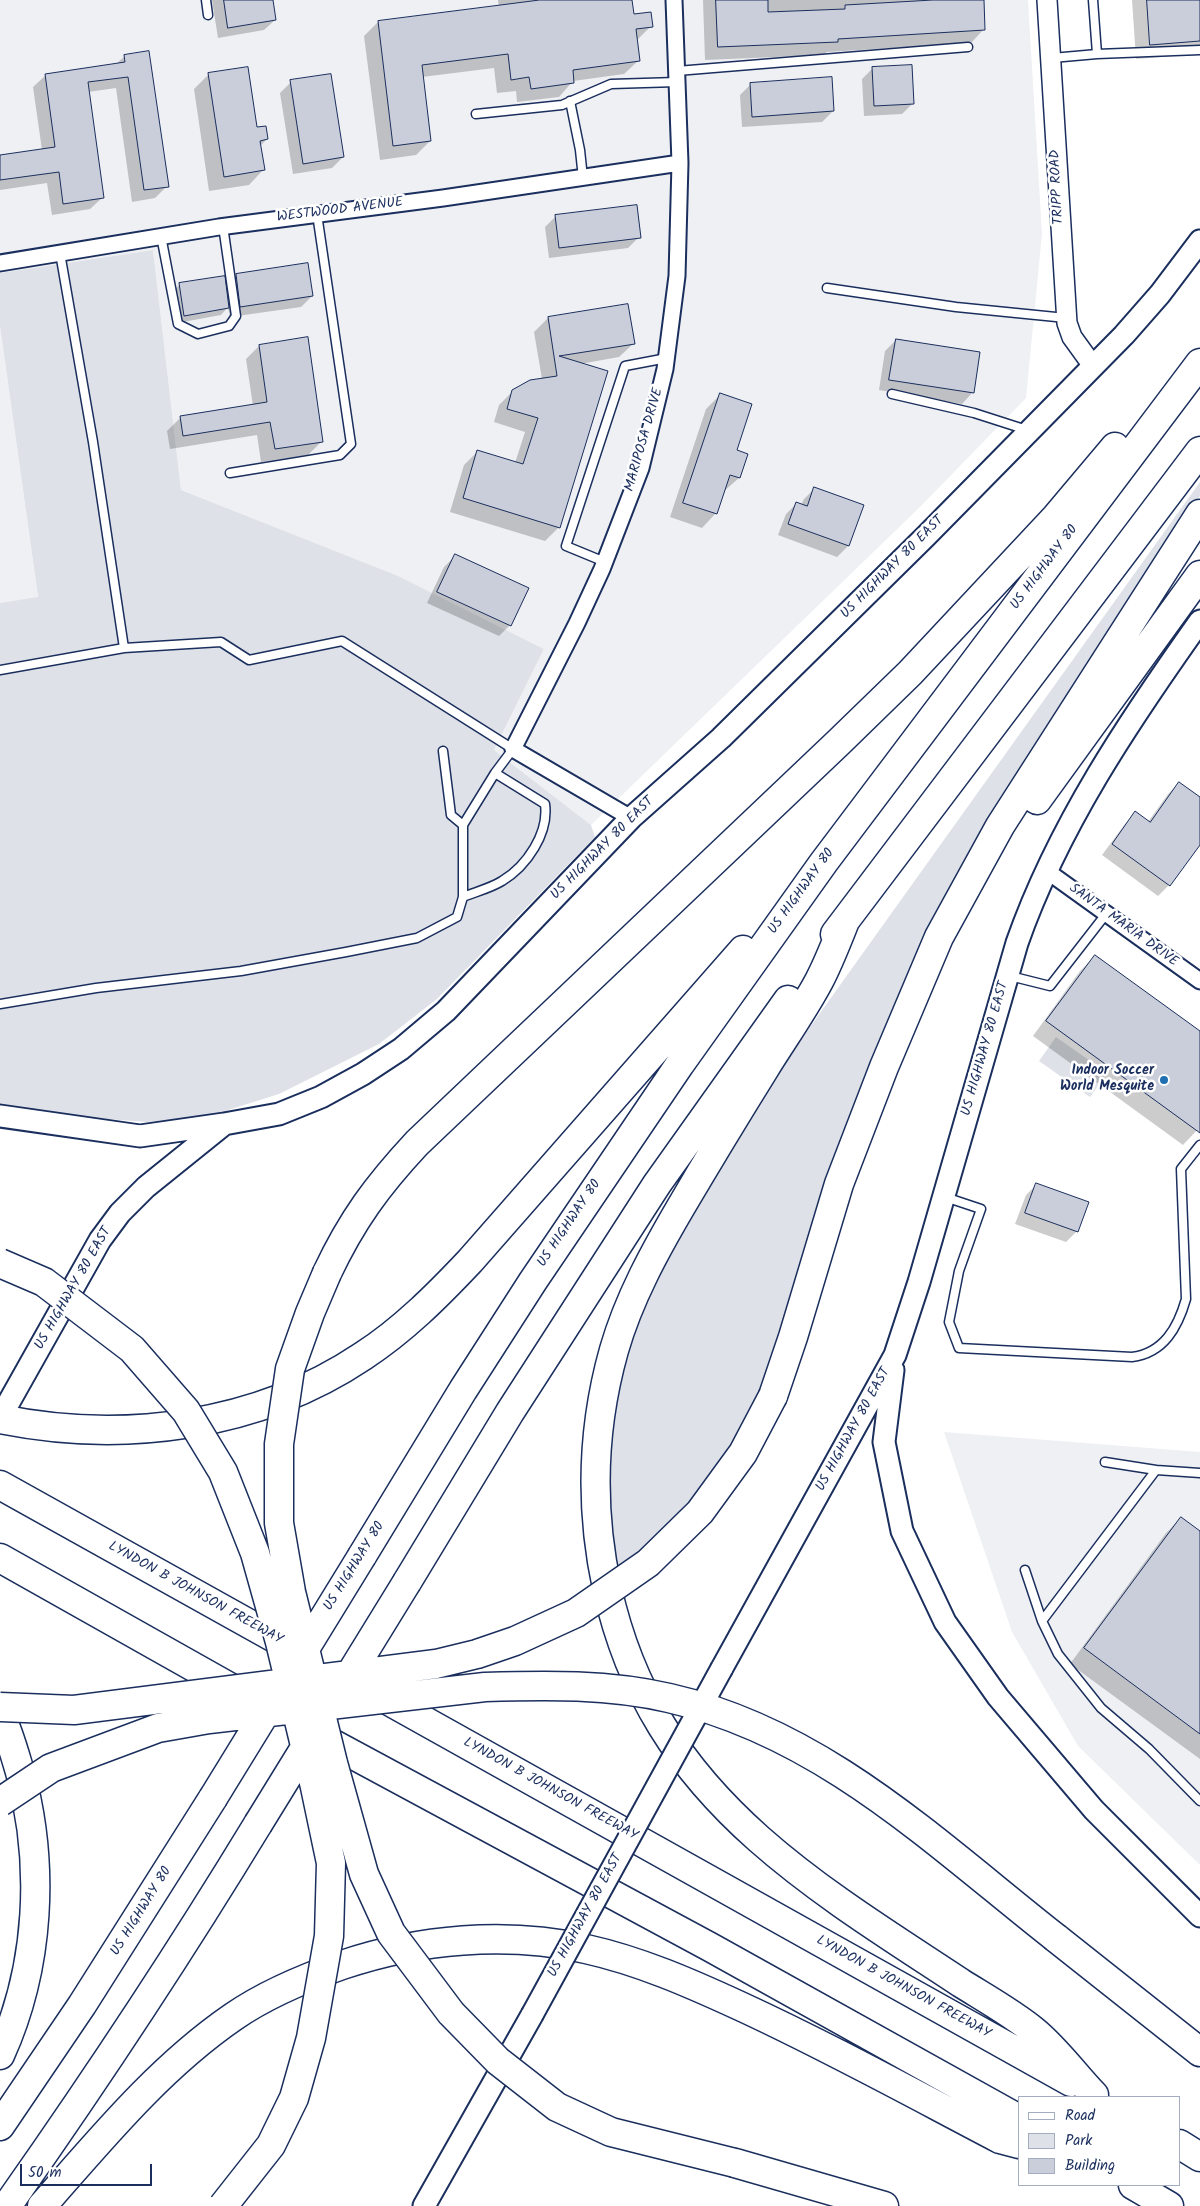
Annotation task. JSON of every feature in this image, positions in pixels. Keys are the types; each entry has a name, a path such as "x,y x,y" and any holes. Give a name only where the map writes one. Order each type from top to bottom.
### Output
{"highway":[{"path":"884,2206 735,2163 611,2132 557,2106 506,2067 451,2013 391,1933 364,1874 333,1763 293,1601 279,1523 279,1444 290,1370 310,1314 344,1236 386,1176 417,1143 910,673 1056,517 1159,395 1200,359"},
{"name":"US HIGHWAY 80","path":"0,2126 82,2005 213,1798 463,1390 543,1265 670,1079 824,862 1200,363"},
{"path":"7,2206 142,2008 258,1824 510,1412 657,1184 845,921 1200,450"},
{"path":"0,1707 74,1710 94,1708 436,1664 477,1654 516,1641 576,1613 648,1563 700,1512 743,1453 773,1396 793,1337 839,1184 869,1103 910,1008 923,970 939,937 980,860 1200,514"},
{"path":"910,1008 933,974 966,912 1021,824 1200,575"},
{"path":"0,1418 70,1430 115,1432 158,1429 222,1418 275,1401 325,1379 363,1357 405,1325 464,1268 663,1039 824,862"},
{"path":"845,921 820,981 724,1134 669,1228 645,1273 624,1321 608,1375 598,1432 596,1507 597,1530 604,1570 619,1633 646,1698 668,1737 690,1768 723,1805 764,1844 816,1884 1034,2031 1096,2096"},
{"path":"0,1263 44,1282 132,1349 186,1411 223,1472 255,1553 280,1642 315,1787 331,1863 329,1936 311,2038 294,2098 271,2145 224,2206"},
{"name":"LYNDON B JOHNSON FREEWAY","path":"0,1485 1096,2096"},
{"path":"0,1558 364,1761 710,1947 1018,2118"},
{"path":"0,1802 51,1768 158,1728 209,1719 485,1687 598,1687 669,1698 747,1722 827,1762 874,1794 1200,2052"},
{"path":"0,1714 8,1731 24,1790 35,1848 36,1897 31,1948 20,2002 0,2055"},
{"path":"42,2206 158,2079 195,2045 235,2015 276,1992 319,1973 360,1959 403,1948 493,1940 539,1942 585,1948 673,1975 780,2024 1000,2139 1018,2144"},
{"path":"1180,2145 1200,2157"},
{"path":"1135,2186 1169,2206"}],"main road":[{"name":"US HIGHWAY 80 EAST","path":"0,1418 100,1240 120,1213 146,1187 224,1124 279,1114 322,1097 363,1074 401,1049 446,1011 631,818 728,732 919,543 1093,366 1160,294 1200,242"},
{"name":"US HIGHWAY 80 EAST","path":"424,2206 532,2015 895,1355 919,1282 1008,976 1031,905 1046,871 1091,788 1157,682 1200,621"},
{"path":"0,1116 140,1136 224,1124"},
{"path":"895,1355 884,1442 902,1531 945,1622 998,1697 1094,1810 1200,1916"}],"street":[{"name":"MARIPOSA DRIVE","path":"512,749 573,632 605,562 641,468 667,358 677,276 680,163 674,0"},
{"name":"TRIPP ROAD","path":"1047,0 1066,318 1072,336 1093,366"},
{"name":"WESTWOOD AVENUE","path":"0,263 223,226 443,198 680,163"},
{"path":"512,749 631,818"},
{"name":"SANTA MARIA DRIVE","path":"1046,871 1200,981"}],"lane":[{"path":"206,0 208,15"},
{"path":"1093,0 1097,54"},
{"path":"476,114 562,105 610,84 968,47"},
{"path":"1050,58 1200,50"},
{"path":"570,101 580,150 583,178"},
{"path":"230,473 340,455 351,444 317,214"},
{"path":"161,236 178,324 198,334 230,326 236,316 223,226"},
{"path":"60,253 93,442 124,648"},
{"path":"827,288 956,307 1066,318"},
{"path":"605,562 566,546 625,366 667,358"},
{"path":"892,394 974,414 1028,431"},
{"path":"0,670 124,648 221,642 249,660 342,641 512,749 463,826 463,897 457,917 417,938 241,971 96,988 0,1004"},
{"path":"443,751 451,814 463,826"},
{"path":"463,897 503,881 533,853 546,817 545,804 495,773"},
{"path":"1008,976 1050,986 1106,914"},
{"path":"943,1196 981,1209 959,1271 949,1322 959,1348 1142,1356 1156,1349 1169,1338 1180,1319 1186,1299 1181,1168 1200,1145"},
{"path":"1104,1462 1156,1470 1200,1473"},
{"path":"1042,1621 1156,1470"},
{"path":"1025,1570 1042,1621 1058,1654 1100,1708 1148,1749 1200,1801"}],"shaded area":[{"path":"0,0 1028,0 1042,234 1026,398 921,506 591,825 494,750 544,649 397,576 181,490 153,250 0,273"},
{"path":"0,326 38,598 0,603"},
{"path":"944,1432 1200,1452 1200,1865 1078,1746 1012,1632"}],"green space":[{"path":"153,250 181,490 398,576 544,649 494,750 591,825 595,837 437,999 379,1044 279,1094 209,1116 147,1122 39,1114 0,1106 0,603 38,597 0,326 0,273"},
{"path":"1200,482 1200,496 1028,763 927,938 899,994 849,1122 768,1383 745,1428 690,1508 653,1544 616,1572 606,1514 609,1429 623,1360 644,1306 689,1217 795,1048"},
{"path":"1056,1037 1107,1073 1090,1097 1039,1061"}],"building":[{"path":"224,0 273,0 276,20 228,28"},
{"path":"540,0 632,0 634,14 651,12 653,27 636,29 640,61 573,70 574,83 531,89 529,77 511,80 508,54 422,65 431,141 393,146 378,21"},
{"path":"716,0 768,0 768,12 845,9 845,5 933,0 984,0 985,30 838,39 838,42 718,47"},
{"path":"1147,0 1200,0 1200,41 1150,45"},
{"path":"149,51 169,187 144,190 128,77 88,82 104,198 63,204 59,172 0,180 0,155 55,147 45,74 125,62 124,55"},
{"path":"912,65 914,104 874,106 872,67"},
{"path":"248,67 257,127 266,126 268,139 260,141 265,170 224,177 208,73"},
{"path":"331,74 344,157 303,164 290,80"},
{"path":"832,77 834,111 752,117 750,83"},
{"path":"637,205 641,238 559,248 555,215"},
{"path":"308,263 313,296 240,307 236,274"},
{"path":"225,276 229,308 184,316 179,283"},
{"path":"628,304 635,344 559,356 608,371 560,528 463,498 477,450 523,464 538,418 507,409 512,390 530,380 557,376 548,317"},
{"path":"308,337 323,442 275,449 270,422 183,436 180,416 267,402 259,345"},
{"path":"896,339 980,352 974,393 889,380"},
{"path":"720,393 752,404 737,450 748,454 740,478 730,475 717,514 683,503"},
{"path":"814,487 864,505 849,546 788,524 796,502 807,506"},
{"path":"455,554 529,588 511,626 437,592"},
{"path":"1179,782 1200,797 1200,845 1170,886 1112,844 1135,811 1150,822"},
{"name":"Indoor Soccer World Mesquite","path":"1095,955 1200,1031 1200,1133 1046,1021"},
{"path":"1036,1183 1089,1202 1078,1232 1025,1213"},
{"path":"1181,1517 1200,1531 1200,1734 1084,1648"}],"place":[{"name":"Indoor Soccer World Mesquite","path":"1164,1080"}]}
